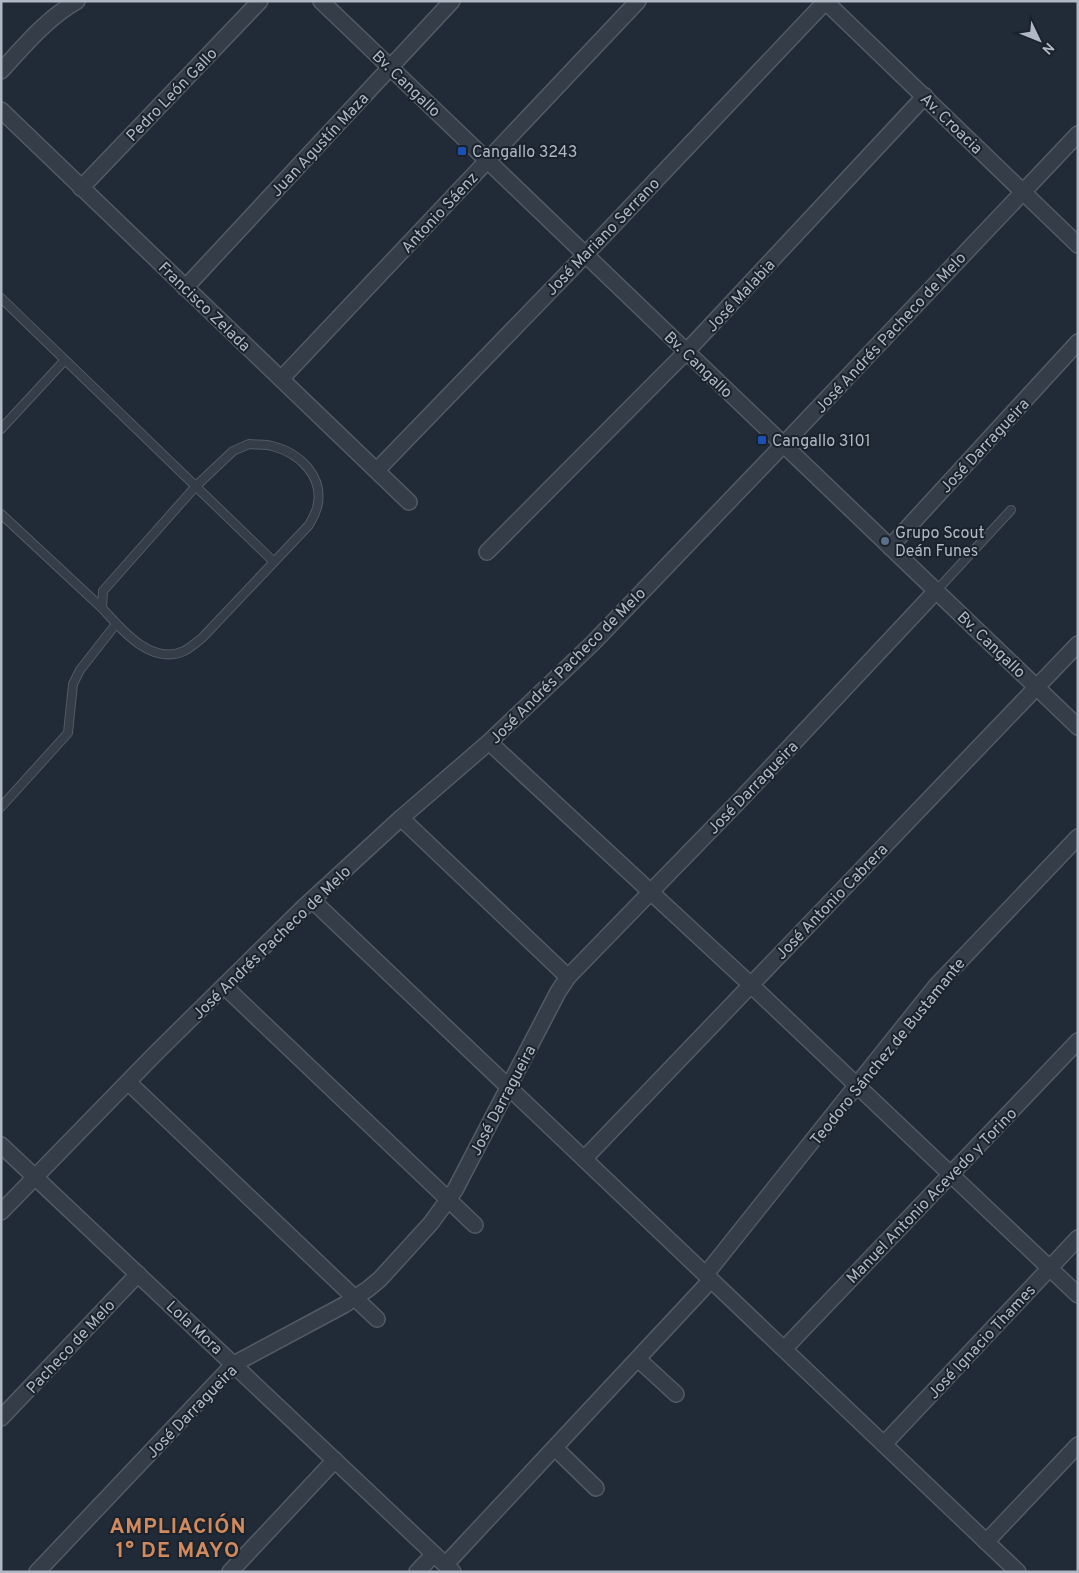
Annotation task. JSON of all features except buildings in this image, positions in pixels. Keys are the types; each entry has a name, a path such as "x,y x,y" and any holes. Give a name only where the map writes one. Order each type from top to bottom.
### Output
{"street":[{"path":"1,71 42,25 60,10 76,1"},
{"name":"Pedro León Gallo","path":"81,188 260,1"},
{"name":"Bv. Cangallo","path":"321,1 1078,727"},
{"name":"Juan Agustín Maza","path":"185,288 452,1"},
{"name":"Antonio Sáenz","path":"281,379 638,1"},
{"name":"Av. Croacia","path":"826,1 1078,245"},
{"name":"José Mariano Serrano","path":"377,470 586,254 826,1"},
{"name":"José Malabia","path":"487,552 686,352 925,96"},
{"name":"Francisco Zelada","path":"1,110 409,502"},
{"name":"José Andrés Pacheco de Melo","path":"36,1176 312,900 489,742 593,643 1078,134"},
{"name":"José Darragueira","path":"890,547 1078,342"},
{"name":"José Darragueira","path":"37,1572 234,1364 336,1310 380,1279 431,1223 448,1199 509,1088 558,992 568,977 742,798 936,591"},
{"name":"José Antonio Cabrera","path":"584,1159 1078,644"},
{"path":"489,742 651,892 1078,1295"},
{"path":"402,818 568,977"},
{"name":"Teodoro Sánchez de Bustamante","path":"449,1568 709,1278 936,986 1078,837"},
{"path":"312,900 1018,1572"},
{"path":"224,986 475,1225"},
{"name":"Manuel Antonio Acevedo y Torino","path":"784,1349 1078,1041"},
{"path":"128,1082 377,1319"},
{"name":"Lola Mora","path":"1,1144 449,1568"},
{"path":"1,1212 36,1176"},
{"name":"José Ignacio Thames","path":"884,1444 1078,1238"},
{"name":"Pacheco de Melo","path":"1,1418 138,1274"},
{"path":"638,1359 676,1394"},
{"path":"986,1542 1078,1446"},
{"path":"555,1448 596,1488"},
{"path":"230,1572 335,1460"},
{"path":"417,1572 434,1554"}],"lane":[{"path":"1,298 274,562"},
{"path":"1,429 65,360"},
{"path":"1,514 136,642 157,653 172,654 183,651 203,638 309,525 317,509 319,494 315,478 305,464 288,451 270,445 249,444 233,451 196,486 110,581 103,590 102,608"},
{"path":"936,591 1011,510"},
{"path":"1,807 68,733 73,684 80,670 116,624"}],"place":[{"name":"Cangallo 3243","path":"462,151"},
{"name":"Cangallo 3101","path":"762,440"},
{"name":"Grupo Scout Deán Funes","path":"885,541"}],"district":[{"name":"AMPLIACIÓN 1° DE MAYO","path":"178,1538"}]}
